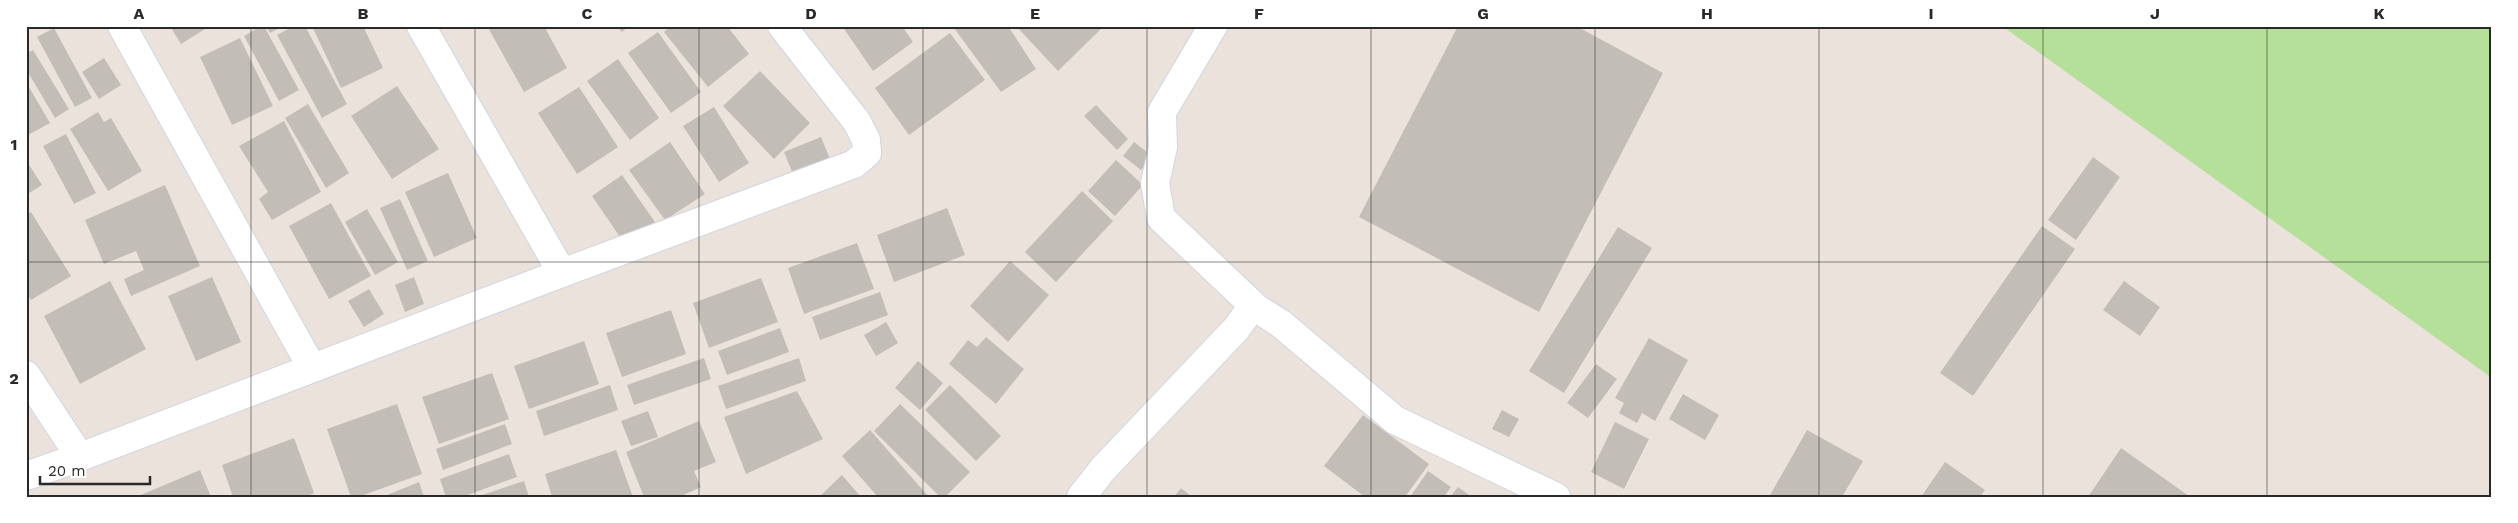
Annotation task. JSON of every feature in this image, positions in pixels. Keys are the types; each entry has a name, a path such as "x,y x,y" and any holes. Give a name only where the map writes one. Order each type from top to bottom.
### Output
{"street":[{"path":"122,26 312,368"},
{"path":"421,26 562,273"},
{"path":"26,476 80,458 562,273 854,164 867,153 866,140 857,122 782,26"},
{"path":"1213,26 1162,112 1163,147 1155,183 1161,218 1256,308 1287,329 1395,420 1556,497"},
{"path":"1080,497 1103,469 1247,314 1256,308"},
{"path":"26,375 80,458"}],"green space":[{"path":"2002,26 2492,26 2492,378"}],"building":[{"path":"170,26 210,26 181,44"},
{"path":"264,26 299,90 279,101 244,36"},
{"path":"266,26 283,26 270,33"},
{"path":"294,26 305,26 347,104 322,118 277,35"},
{"path":"312,26 363,26 383,68 341,88"},
{"path":"487,26 544,26 567,68 524,92"},
{"path":"616,26 629,26 622,32"},
{"path":"671,26 727,26 749,54 708,87 664,32"},
{"path":"842,26 902,26 913,42 873,71"},
{"path":"957,26 1008,26 1036,69 1001,92 954,28"},
{"path":"1016,26 1104,26 1058,71"},
{"path":"1458,26 1576,26 1663,73 1539,312 1359,217"},
{"path":"54,28 92,98 75,107 37,37"},
{"path":"658,32 701,92 671,113 628,53"},
{"path":"950,33 985,80 909,135 875,88"},
{"path":"240,38 273,106 232,125 200,57"},
{"path":"33,50 69,109 55,118 26,69 26,54"},
{"path":"104,58 121,85 99,99 82,72"},
{"path":"618,59 659,118 630,140 587,81"},
{"path":"760,71 810,123 774,159 723,106"},
{"path":"26,82 50,123 28,135 26,131"},
{"path":"397,86 439,149 392,179 351,116"},
{"path":"579,87 618,147 577,174 538,113"},
{"path":"308,104 349,173 326,188 285,118"},
{"path":"1096,105 1128,139 1117,150 1084,116"},
{"path":"714,107 749,163 719,182 683,126"},
{"path":"98,112 104,122 111,118 142,171 108,191 70,129"},
{"path":"284,121 321,192 272,220 259,199 268,192 239,146"},
{"path":"66,134 96,193 74,204 43,146"},
{"path":"821,137 830,159 793,174 784,152"},
{"path":"670,142 705,194 665,220 629,170"},
{"path":"1134,142 1152,156 1141,170 1123,156"},
{"path":"2093,157 2120,177 2076,240 2048,220"},
{"path":"26,160 42,185 26,195"},
{"path":"1116,160 1143,185 1115,216 1088,191"},
{"path":"448,173 477,238 434,257 405,192"},
{"path":"622,175 655,222 624,243 592,196"},
{"path":"165,185 200,266 131,296 124,279 144,270 136,251 104,264 85,220"},
{"path":"1082,191 1113,221 1056,282 1025,252"},
{"path":"400,199 428,261 407,270 380,208"},
{"path":"331,203 371,276 329,299 289,226"},
{"path":"947,208 965,255 894,282 877,235"},
{"path":"367,209 398,262 375,275 345,222"},
{"path":"31,212 71,276 31,300 26,293 26,215"},
{"path":"2042,226 2075,249 1973,396 1940,373"},
{"path":"1618,227 1652,248 1564,393 1529,371"},
{"path":"857,243 874,289 804,314 788,268"},
{"path":"1010,261 1049,295 1008,342 970,306"},
{"path":"212,277 241,342 196,361 168,296"},
{"path":"414,277 424,304 405,312 395,285"},
{"path":"761,278 778,322 709,348 693,303"},
{"path":"110,281 146,349 80,384 44,316"},
{"path":"2124,281 2160,307 2140,336 2103,310"},
{"path":"369,289 384,314 364,327 348,301"},
{"path":"880,292 888,315 820,340 812,317"},
{"path":"671,310 686,354 622,377 606,333"},
{"path":"886,322 898,343 876,356 864,335"},
{"path":"780,328 789,352 727,375 718,351"},
{"path":"986,337 1024,369 996,404 949,364 968,340 977,347"},
{"path":"1649,338 1688,360 1655,421 1642,413 1637,423 1619,413 1624,403 1615,398"},
{"path":"584,341 599,384 529,409 514,366"},
{"path":"704,358 711,379 634,405 627,385"},
{"path":"799,358 806,381 726,409 718,386"},
{"path":"918,361 943,383 920,410 895,388"},
{"path":"1596,364 1617,379 1588,418 1567,403"},
{"path":"492,373 509,419 439,444 422,397"},
{"path":"610,385 618,410 544,436 536,411"},
{"path":"950,385 1001,436 976,461 925,410"},
{"path":"797,391 823,439 746,474 724,417"},
{"path":"1683,394 1719,415 1705,440 1669,419"},
{"path":"397,404 422,474 358,497 351,497 327,429"},
{"path":"900,404 970,472 945,497 940,497 874,431"},
{"path":"1502,410 1519,419 1509,437 1492,429"},
{"path":"648,411 658,437 631,446 621,421"},
{"path":"1363,415 1429,464 1405,497 1365,497 1324,466"},
{"path":"699,421 716,462 694,471 701,487 679,497 644,497 626,452"},
{"path":"1615,422 1649,439 1624,489 1591,472"},
{"path":"505,424 512,444 443,470 436,449"},
{"path":"870,430 929,497 878,497 842,456"},
{"path":"1807,430 1863,461 1842,497 1769,497"},
{"path":"294,438 314,493 305,497 233,497 222,465"},
{"path":"2121,448 2189,496 2088,497"},
{"path":"616,450 633,497 552,497 545,474"},
{"path":"509,454 517,477 462,497 446,497 440,479"},
{"path":"1945,462 1985,490 1980,497 1921,497"},
{"path":"200,470 211,497 136,497"},
{"path":"1428,471 1451,487 1444,497 1410,497"},
{"path":"842,475 861,497 819,497"},
{"path":"524,481 529,497 479,497 479,496"},
{"path":"419,482 424,497 382,497"},
{"path":"1458,487 1472,497 1450,497"},
{"path":"1181,488 1192,497 1174,497"}]}
